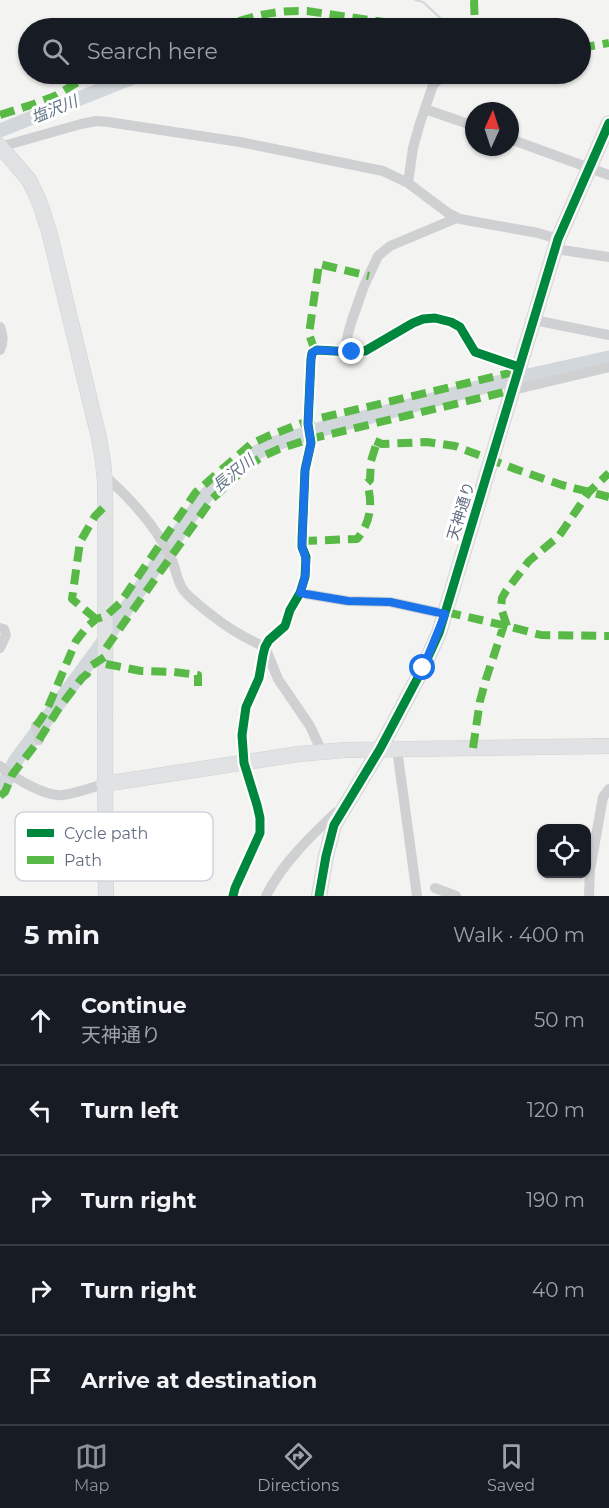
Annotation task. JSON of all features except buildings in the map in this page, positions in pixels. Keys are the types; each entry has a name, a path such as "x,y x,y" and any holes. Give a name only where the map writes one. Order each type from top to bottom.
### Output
{"street":[{"path":"408,183 413,148 434,84"},
{"path":"425,109 465,123"},
{"path":"104,812 105,476 99,438 49,231 39,201 28,180 0,146 96,121 240,142 383,171 408,183 457,218 538,233 556,244 609,258"},
{"name":"天神通り","path":"320,896 334,825 380,749 423,668 445,614 556,244 609,123"},
{"path":"519,142 609,175"},
{"path":"345,351 352,320 378,256 390,246 457,218"},
{"path":"233,896 260,833 260,818 244,763 242,735 246,707 259,678 265,647 269,640 285,626 305,577 306,557 302,541 305,470 311,443 308,424 312,353 317,350 364,351 413,323 435,318 451,321 460,327 475,352 519,369"},
{"path":"534,320 609,335"},
{"path":"0,327 3,336 0,350"},
{"path":"513,389 609,367"},
{"path":"105,476 128,496 144,516 164,545 178,582 186,593 224,625 265,647 278,679 310,726 322,752"},
{"path":"300,593 348,601 390,602 445,614"},
{"path":"0,628 4,629 6,635 0,648"},
{"path":"36,726 39,739"},
{"path":"5,770 48,794 62,795 104,784 299,754 380,749 609,746"},
{"path":"397,749 417,896"},
{"path":"589,896 590,870 603,797 609,789"},
{"path":"266,896 299,849 334,813 344,808"},
{"path":"106,881 106,896"},
{"path":"435,888 456,896"}],"water":[{"name":"塩沢川","path":"96,84 136,84 0,138 0,123"}],"waterway":[{"path":"415,0 423,2 440,18"},
{"name":"長沢川","path":"0,790 16,759 97,651 189,518 207,494 250,456 273,444 322,429 497,383 609,358"}],"marked path":[{"path":"474,0 475,18"},
{"path":"250,18 294,11 356,18"},
{"path":"591,46 609,43"},
{"path":"0,115 55,96 75,84"},
{"path":"315,351 309,334 319,264 369,276"},
{"path":"36,726 46,712 76,641 96,619 106,616 120,603 196,492 251,444 308,421 518,371"},
{"path":"106,648 212,499 261,457 310,439 513,390"},
{"path":"375,441 382,444 427,442 455,446 562,485 609,497"},
{"path":"302,541 357,539 362,533 370,512 367,483 370,480 371,461 377,442"},
{"path":"507,626 501,608 502,598 506,591 529,561 559,536 589,492 609,473"},
{"path":"96,619 72,599 80,542 95,516 105,506"},
{"path":"446,612 541,635 609,636"},
{"path":"473,748 480,701 504,625"},
{"path":"0,796 5,792 12,775 39,740 59,708 91,666 106,656"},
{"path":"106,664 141,671 198,675 198,686"}],"cycle path":[{"path":"319,896 334,825 380,749 439,633 558,239 609,123"},
{"path":"233,896 260,833 260,818 244,763 242,735 246,707 259,678 265,647 269,640 285,626 305,577 306,557 302,541 305,470 311,443 308,424 312,353 317,350 365,351 413,323 435,318 460,327 475,352 519,367"}],"route":[{"path":"352,352 317,350 312,353 308,424 311,443 305,470 302,547 306,557 305,577 300,593 348,601 390,602 445,614 423,668"}]}
